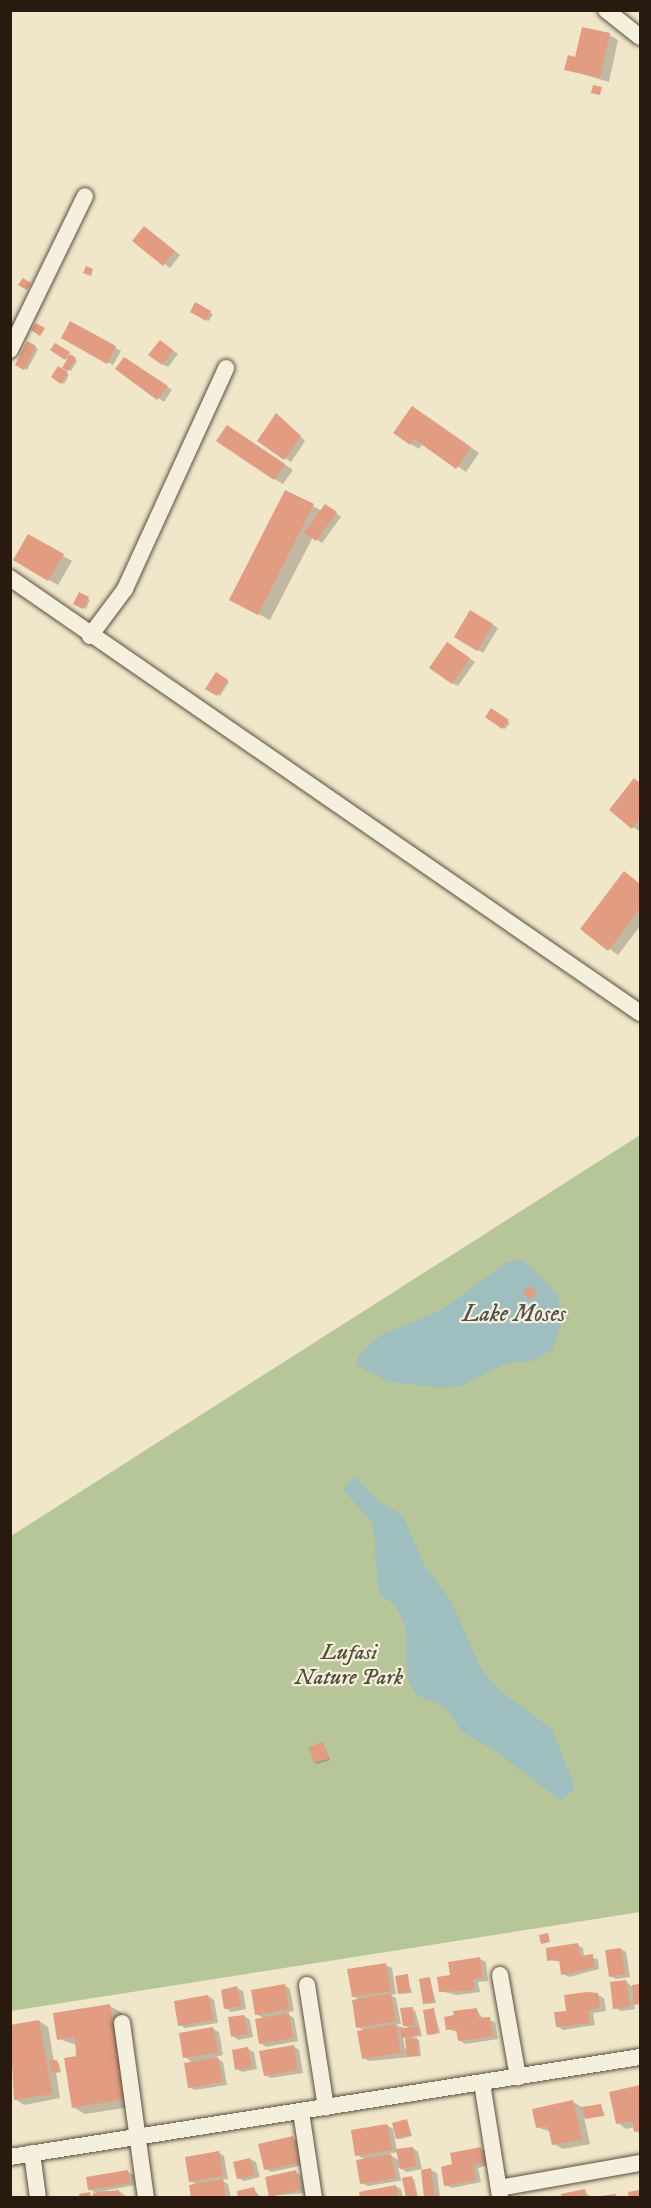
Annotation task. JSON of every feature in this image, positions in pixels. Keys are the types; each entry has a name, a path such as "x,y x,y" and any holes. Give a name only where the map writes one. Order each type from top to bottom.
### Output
{"street":[{"path":"606,10 640,37"},
{"path":"10,350 85,196"},
{"path":"90,636 124,589 226,368"},
{"path":"10,578 90,636 640,1013"},
{"path":"500,1975 518,2077"},
{"path":"307,1985 326,2108"},
{"path":"122,2023 146,2198"},
{"path":"10,2157 640,2057"},
{"path":"482,2083 500,2193 640,2163"},
{"path":"301,2112 314,2198"},
{"path":"32,2153 38,2198"}],"green space":[{"name":"Lufasi Nature Park","path":"640,1135 640,1912 11,2011 11,1536"}],"water":[{"name":"Lake Moses","path":"523,1260 558,1295 561,1324 552,1350 533,1361 507,1363 460,1386 442,1388 389,1382 356,1365 359,1355 381,1335 440,1311 507,1262"},
{"path":"355,1477 379,1501 403,1516 424,1565 449,1598 482,1670 501,1692 552,1729 575,1788 561,1801 497,1752 462,1732 444,1706 416,1695 407,1678 406,1627 394,1604 379,1595 373,1523 343,1490"}],"building":[{"path":"582,27 610,33 600,78 564,70 568,55 575,57"},
{"path":"593,85 602,87 600,95 591,93"},
{"path":"144,226 175,251 163,266 132,241"},
{"path":"86,266 93,269 91,276 83,273"},
{"path":"23,278 31,283 27,290 18,285"},
{"path":"195,302 211,311 206,321 190,312"},
{"path":"70,321 116,346 107,364 61,338"},
{"path":"36,323 45,328 40,336 31,330"},
{"path":"160,340 173,350 162,365 148,355"},
{"path":"27,341 36,346 24,370 15,365"},
{"path":"55,343 70,352 65,360 50,350"},
{"path":"70,354 76,358 68,371 62,368"},
{"path":"124,357 168,386 157,400 115,369"},
{"path":"58,366 68,372 61,384 51,377"},
{"path":"412,406 471,447 456,469 414,439 410,445 393,433"},
{"path":"276,413 301,436 284,460 257,441"},
{"path":"227,425 285,464 274,480 216,441"},
{"path":"285,490 314,504 258,615 229,600"},
{"path":"325,504 337,512 316,541 304,533"},
{"path":"28,534 64,554 48,581 13,560"},
{"path":"79,592 89,597 83,609 73,604"},
{"path":"470,610 493,624 477,651 454,637"},
{"path":"447,642 470,658 452,684 429,668"},
{"path":"216,672 228,680 217,696 205,689"},
{"path":"491,708 509,720 502,729 485,717"},
{"path":"634,778 640,783 640,819 632,829 609,810"},
{"path":"624,871 640,884 640,909 608,951 580,929"},
{"path":"530,1286 537,1293 530,1300 523,1292"},
{"path":"323,1742 329,1759 314,1763 309,1747"},
{"path":"548,1933 550,1942 541,1944 539,1935"},
{"path":"578,1943 580,1956 593,1954 594,1967 561,1975 559,1959 547,1961 546,1948"},
{"path":"621,1948 625,1974 609,1977 605,1950"},
{"path":"480,1957 483,1978 473,1979 475,1990 439,1992 437,1977 450,1975 448,1962"},
{"path":"386,1963 391,1991 352,1997 347,1969"},
{"path":"408,1974 410,1992 398,1994 395,1976"},
{"path":"430,1977 434,2002 423,2004 419,1979"},
{"path":"626,1980 630,2006 613,2009 610,1982"},
{"path":"285,1984 289,2009 255,2015 251,1990"},
{"path":"640,1984 640,2004 634,2005 632,1985"},
{"path":"237,1986 241,2006 224,2009 221,1990"},
{"path":"391,1993 396,2021 356,2028 352,2000"},
{"path":"598,1993 600,2008 588,2010 590,2023 556,2027 554,2012 566,2011 564,1995"},
{"path":"208,1995 213,2020 178,2026 174,2001"},
{"path":"110,2004 125,2099 72,2108 64,2058 77,2056 74,2037 57,2040 53,2013"},
{"path":"413,2007 415,2025 403,2026 400,2008"},
{"path":"434,2008 438,2033 427,2035 423,2010"},
{"path":"477,2008 478,2018 490,2017 493,2036 458,2041 456,2029 446,2030 444,2017 454,2015 453,2011"},
{"path":"289,2013 293,2038 259,2044 255,2019"},
{"path":"244,2015 248,2034 231,2037 228,2017"},
{"path":"39,2020 52,2094 14,2100 10,2025"},
{"path":"396,2024 401,2053 362,2059 357,2031"},
{"path":"419,2026 420,2035 402,2038 400,2029"},
{"path":"213,2027 218,2052 183,2058 179,2033"},
{"path":"417,2038 419,2055 407,2057 405,2039"},
{"path":"294,2045 298,2070 264,2076 259,2051"},
{"path":"248,2047 252,2067 235,2070 232,2050"},
{"path":"218,2057 222,2082 188,2088 184,2063"},
{"path":"57,2060 59,2071 51,2073 49,2061"},
{"path":"640,2085 640,2131 634,2132 632,2121 616,2124 609,2092"},
{"path":"573,2100 582,2139 552,2145 548,2126 536,2128 532,2109"},
{"path":"601,2104 603,2116 585,2119 582,2107"},
{"path":"407,2119 411,2135 396,2139 392,2123"},
{"path":"387,2124 392,2150 355,2156 351,2130"},
{"path":"293,2136 299,2163 264,2170 258,2144"},
{"path":"413,2147 416,2166 400,2169 396,2149"},
{"path":"481,2147 484,2163 473,2165 476,2180 444,2186 441,2167 452,2164 450,2153"},
{"path":"219,2151 223,2176 189,2182 185,2157"},
{"path":"391,2154 396,2178 360,2184 356,2160"},
{"path":"250,2158 255,2175 237,2179 233,2162"},
{"path":"431,2168 435,2196 424,2198 421,2170"},
{"path":"128,2170 130,2183 88,2190 86,2177"},
{"path":"296,2170 300,2190 269,2197 265,2177"},
{"path":"412,2176 416,2196 406,2198 402,2178"},
{"path":"223,2179 226,2198 191,2198 189,2185"},
{"path":"396,2185 398,2198 360,2198 359,2192"},
{"path":"254,2187 257,2198 238,2198 237,2191"},
{"path":"585,2189 586,2198 562,2198 561,2194"},
{"path":"119,2190 120,2198 93,2198 93,2193"},
{"path":"640,2190 640,2198 629,2198 628,2192"},
{"path":"90,2192 91,2198 80,2198 79,2194"},
{"path":"616,2194 617,2198 600,2198 600,2196"}]}
